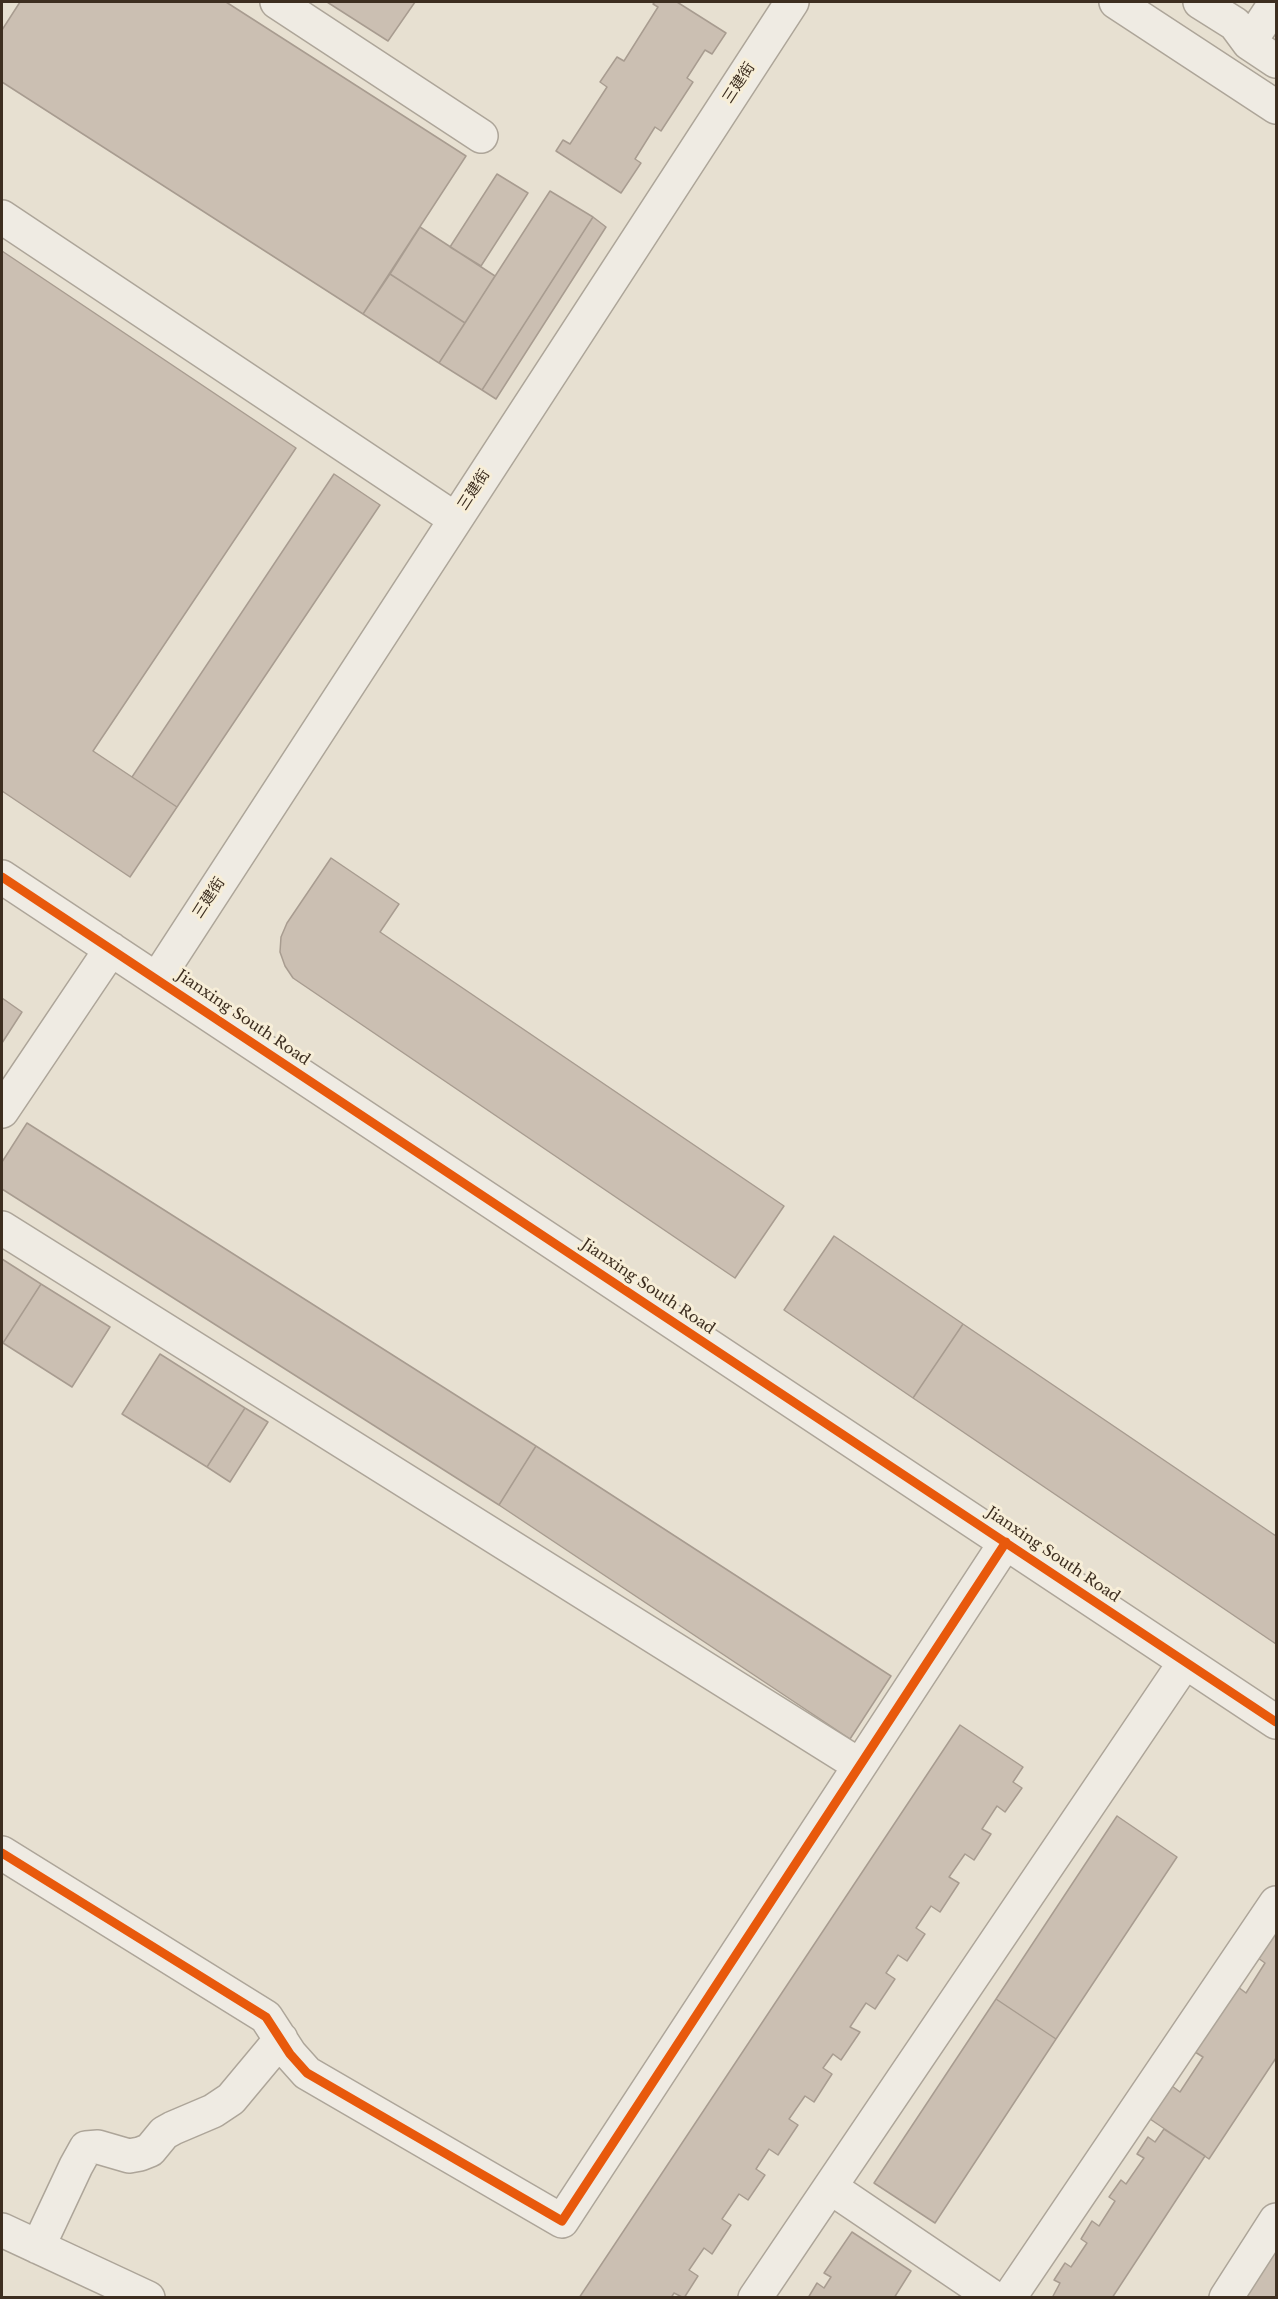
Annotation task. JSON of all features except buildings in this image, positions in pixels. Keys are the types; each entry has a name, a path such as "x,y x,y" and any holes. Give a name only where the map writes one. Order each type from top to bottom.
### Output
{"street":[{"path":"277,2 481,136"},
{"name":"三建街","path":"157,979 792,2"},
{"path":"1116,2 1276,107"},
{"path":"1200,2 1235,24 1249,44 1276,61"},
{"path":"1249,44 1276,2"},
{"path":"2,217 455,519"},
{"name":"Jianxing South Road","path":"2,877 1276,1722"},
{"path":"2,1112 111,949"},
{"path":"2,1228 859,1765"},
{"path":"2,1853 266,2017 290,2054 307,2073 562,2221 1006,1542"},
{"path":"755,2298 1185,1662"},
{"path":"1009,2298 1276,1903"},
{"path":"38,2247 76,2166 87,2148 98,2147 129,2156 150,2150 164,2133 213,2111 231,2099 281,2039"},
{"path":"830,2187 994,2298"},
{"path":"1226,2298 1276,2220"},
{"path":"2,2230 148,2298"}],"cycle path":[{"path":"2,877 1276,1722"},
{"path":"2,1853 266,2017 290,2054 307,2073 562,2221 1006,1542"}]}
